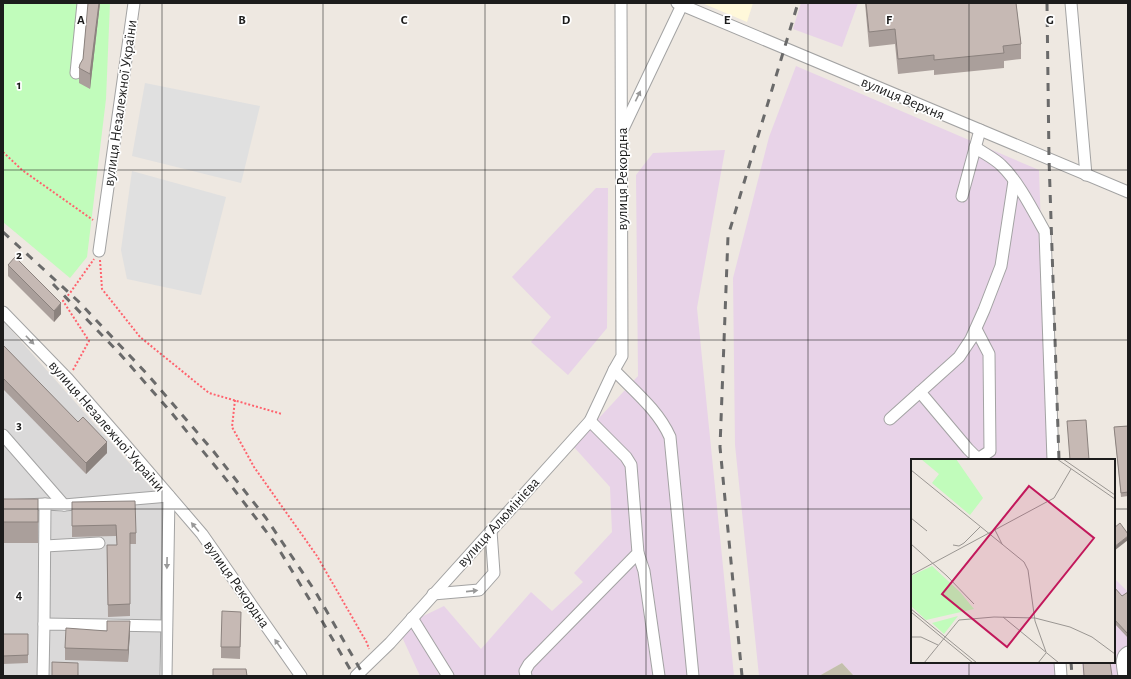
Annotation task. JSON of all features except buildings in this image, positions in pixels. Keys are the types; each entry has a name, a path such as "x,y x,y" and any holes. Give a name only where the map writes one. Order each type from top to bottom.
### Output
{"street":[{"path":"76,73 83,3"},
{"name":"вулиця Незалежної України","path":"99,251 134,3"},
{"name":"вулиця Рекордна","path":"621,3 622,356"},
{"path":"1071,3 1086,175"},
{"path":"622,131 680,4"},
{"name":"вулиця Верхня","path":"680,4 1128,192"},
{"path":"962,196 980,130"},
{"path":"975,147 1000,164 1030,204 1046,232 1053,459"},
{"path":"890,419 959,356 971,339 1001,266 1014,182"},
{"name":"вулиця Незалежної України","path":"3,312 68,379 169,496 166,676"},
{"path":"920,392 976,457 981,457 990,451 989,354 976,329"},
{"name":"вулиця Алюмінієва","path":"356,676 412,618 590,421 622,356"},
{"path":"614,370 651,408 664,425 670,437 693,676"},
{"path":"590,421 626,457 630,465 638,552 644,571 659,676"},
{"path":"3,435 64,505"},
{"path":"3,506 45,504 64,505 169,496"},
{"name":"вулиця Рекордна","path":"169,496 202,534 301,676"},
{"path":"43,676 46,546 45,504"},
{"path":"433,594 479,590 489,579 494,573 491,530"},
{"path":"46,546 99,543"},
{"path":"526,676 525,671 529,664 638,552"},
{"path":"412,618 448,676"},
{"path":"44,624 166,626"},
{"path":"1124,676 1122,657 1124,653 1128,652"},
{"path":"1060,663 1061,676"}],"path":[{"path":"3,152 22,170 102,226"},
{"path":"68,379 89,341 63,301 99,251"},
{"path":"99,251 102,289 140,337 209,393 282,414"},
{"path":"234,400 232,427 254,467 318,556 367,643 372,660"}],"shaded area":[{"path":"702,3 753,3 747,22"},
{"path":"801,3 858,3 842,47 793,29"},
{"path":"796,66 1039,170 1049,459 911,459 911,663 1058,663 1058,676 854,676 842,663 819,676 759,676 735,445 733,278 769,137"},
{"path":"145,83 260,106 241,183 132,156"},
{"path":"725,150 697,308 734,676 420,676 402,637 417,619 444,606 481,649 531,592 552,611 583,582 574,573 612,532 610,487 573,446 638,376 636,175 653,153"},
{"path":"132,171 226,197 201,295 127,279 121,250"},
{"path":"596,188 608,188 607,328 568,375 531,342 551,317 512,277"},
{"path":"3,321 164,502 161,676 3,676"},
{"path":"1115,579 1128,592 1128,676 1083,676 1082,663 1115,663"},
{"path":"842,663 854,676 819,676"}],"green space":[{"path":"3,3 110,3 106,99 87,257 70,278 3,222"}],"railway":[{"path":"742,676 720,447 728,236 798,3"},
{"path":"1047,3 1049,159 1059,459"},
{"path":"3,232 78,301 148,375 214,452 266,518 315,591 364,676"},
{"path":"53,284 120,354 170,411 229,483 275,543 354,676"},
{"path":"1071,663 1072,676"}]}
